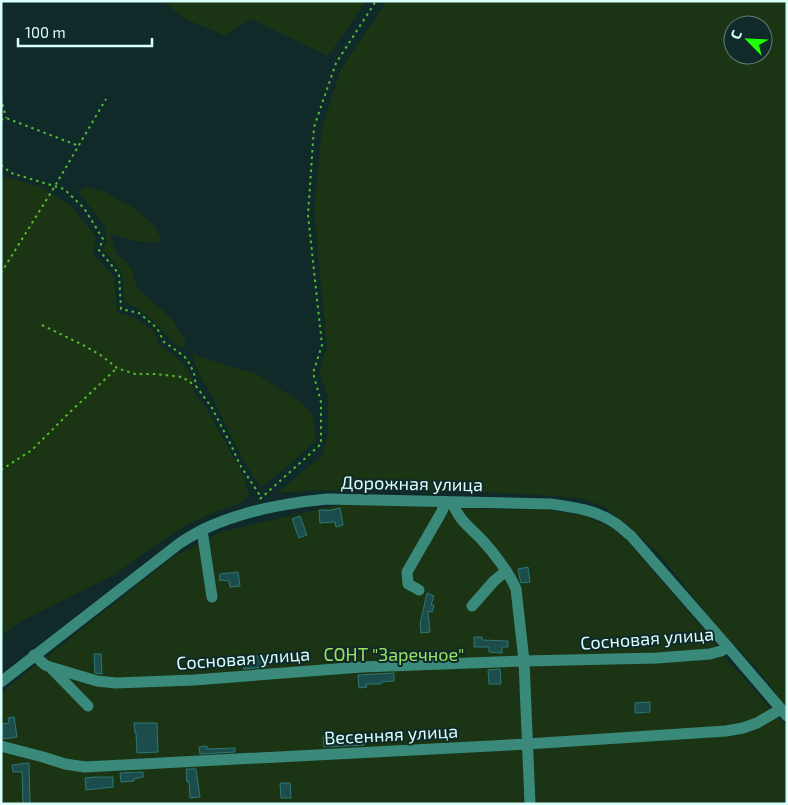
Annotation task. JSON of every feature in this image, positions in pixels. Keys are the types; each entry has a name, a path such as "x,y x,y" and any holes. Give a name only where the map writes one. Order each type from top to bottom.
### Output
{"street":[{"name":"Дорожная улица","path":"1,682 180,543 202,530 243,514 300,502 327,499 551,504 578,507 598,514 615,522 631,536 784,713"},
{"path":"419,590 408,584 407,572 440,514 449,502 461,520 483,542 506,571 516,589 524,662 530,804"},
{"path":"202,530 212,597"},
{"path":"472,606 494,581 506,571"},
{"name":"Сосновая улица","path":"34,655 50,667 97,682 116,683 194,680 362,667 657,658 710,654 721,652 728,647"},
{"path":"50,667 88,706"},
{"name":"Весенняя улица","path":"1,746 43,756 65,764 85,767 527,744 726,731 757,724 784,713"}],"path":[{"path":"255,503 321,444 322,402 313,372 322,345 308,214 314,127 336,63 376,1"},
{"path":"1,98 6,118"},
{"path":"1,273 106,99"},
{"path":"1,120 6,118 79,146"},
{"path":"1,164 10,173 64,189 84,208 103,238 98,250 119,274 120,309 139,313 157,328 164,342 187,359 194,373 196,386"},
{"path":"42,325 83,345 102,356 117,368 135,374 182,377 196,386 212,408 240,465 261,498"},
{"path":"1,470 32,450 117,368"}],"green space":[{"path":"163,1 366,1 328,56 251,19 224,35 185,19"},
{"path":"387,1 787,1 787,709 758,669 719,629 660,555 605,507 581,498 507,493 321,490 277,493 323,455 328,430 328,397 319,372 327,347 314,210 322,128 341,69"},
{"path":"1,176 41,187 71,206 96,237 93,254 114,277 117,313 136,318 154,331 159,346 183,363 190,373 194,392 208,411 244,477 249,495 243,502 184,526 117,573 19,622 1,636"},
{"path":"85,187 105,192 133,208 152,223 161,238 158,243 134,241 110,234 117,254 127,262 133,272 136,285 143,294 173,320 186,342 184,348 176,345 139,309 125,303 122,272 103,249 107,240 105,226 79,193"},
{"path":"192,354 255,373 303,404 313,416 316,441 261,487 244,462 214,400 199,374"},
{"name":"СОНТ \"Заречное\"","path":"340,505 402,505 440,508 545,510 583,515 614,529 628,542 716,644 723,655 787,727 787,804 1,804 1,693 173,557 221,532"}],"building":[{"path":"340,508 343,525 336,527 335,522 320,523 319,510 327,511"},
{"path":"300,516 307,535 299,538 292,519"},
{"path":"528,567 530,582 521,583 518,569"},
{"path":"238,572 240,586 230,587 229,581 219,580 220,574"},
{"path":"427,593 434,596 431,605 434,605 432,612 428,611 430,632 421,633 420,624"},
{"path":"474,637 482,637 482,640 508,641 508,647 502,647 502,653 489,652 489,647 474,647"},
{"path":"94,654 101,654 102,674 95,673"},
{"path":"267,656 267,667 244,669 242,659"},
{"path":"500,669 501,684 489,684 488,670"},
{"path":"394,673 394,681 381,682 381,684 366,684 367,687 359,688 358,675"},
{"path":"650,702 650,712 635,713 635,703"},
{"path":"14,717 17,737 3,739 2,724 9,723 8,718"},
{"path":"134,723 157,723 158,752 137,753"},
{"path":"339,735 340,737 351,737 363,735 364,745 324,747 323,737"},
{"path":"207,746 207,749 235,748 235,752 200,754 199,747"},
{"path":"29,763 30,804 23,804 22,772 13,772 12,765"},
{"path":"186,769 196,769 200,797 190,798"},
{"path":"143,772 143,777 134,779 134,781 121,782 120,773"},
{"path":"113,777 113,787 86,790 85,778"},
{"path":"280,783 290,783 291,798 281,798"}]}
